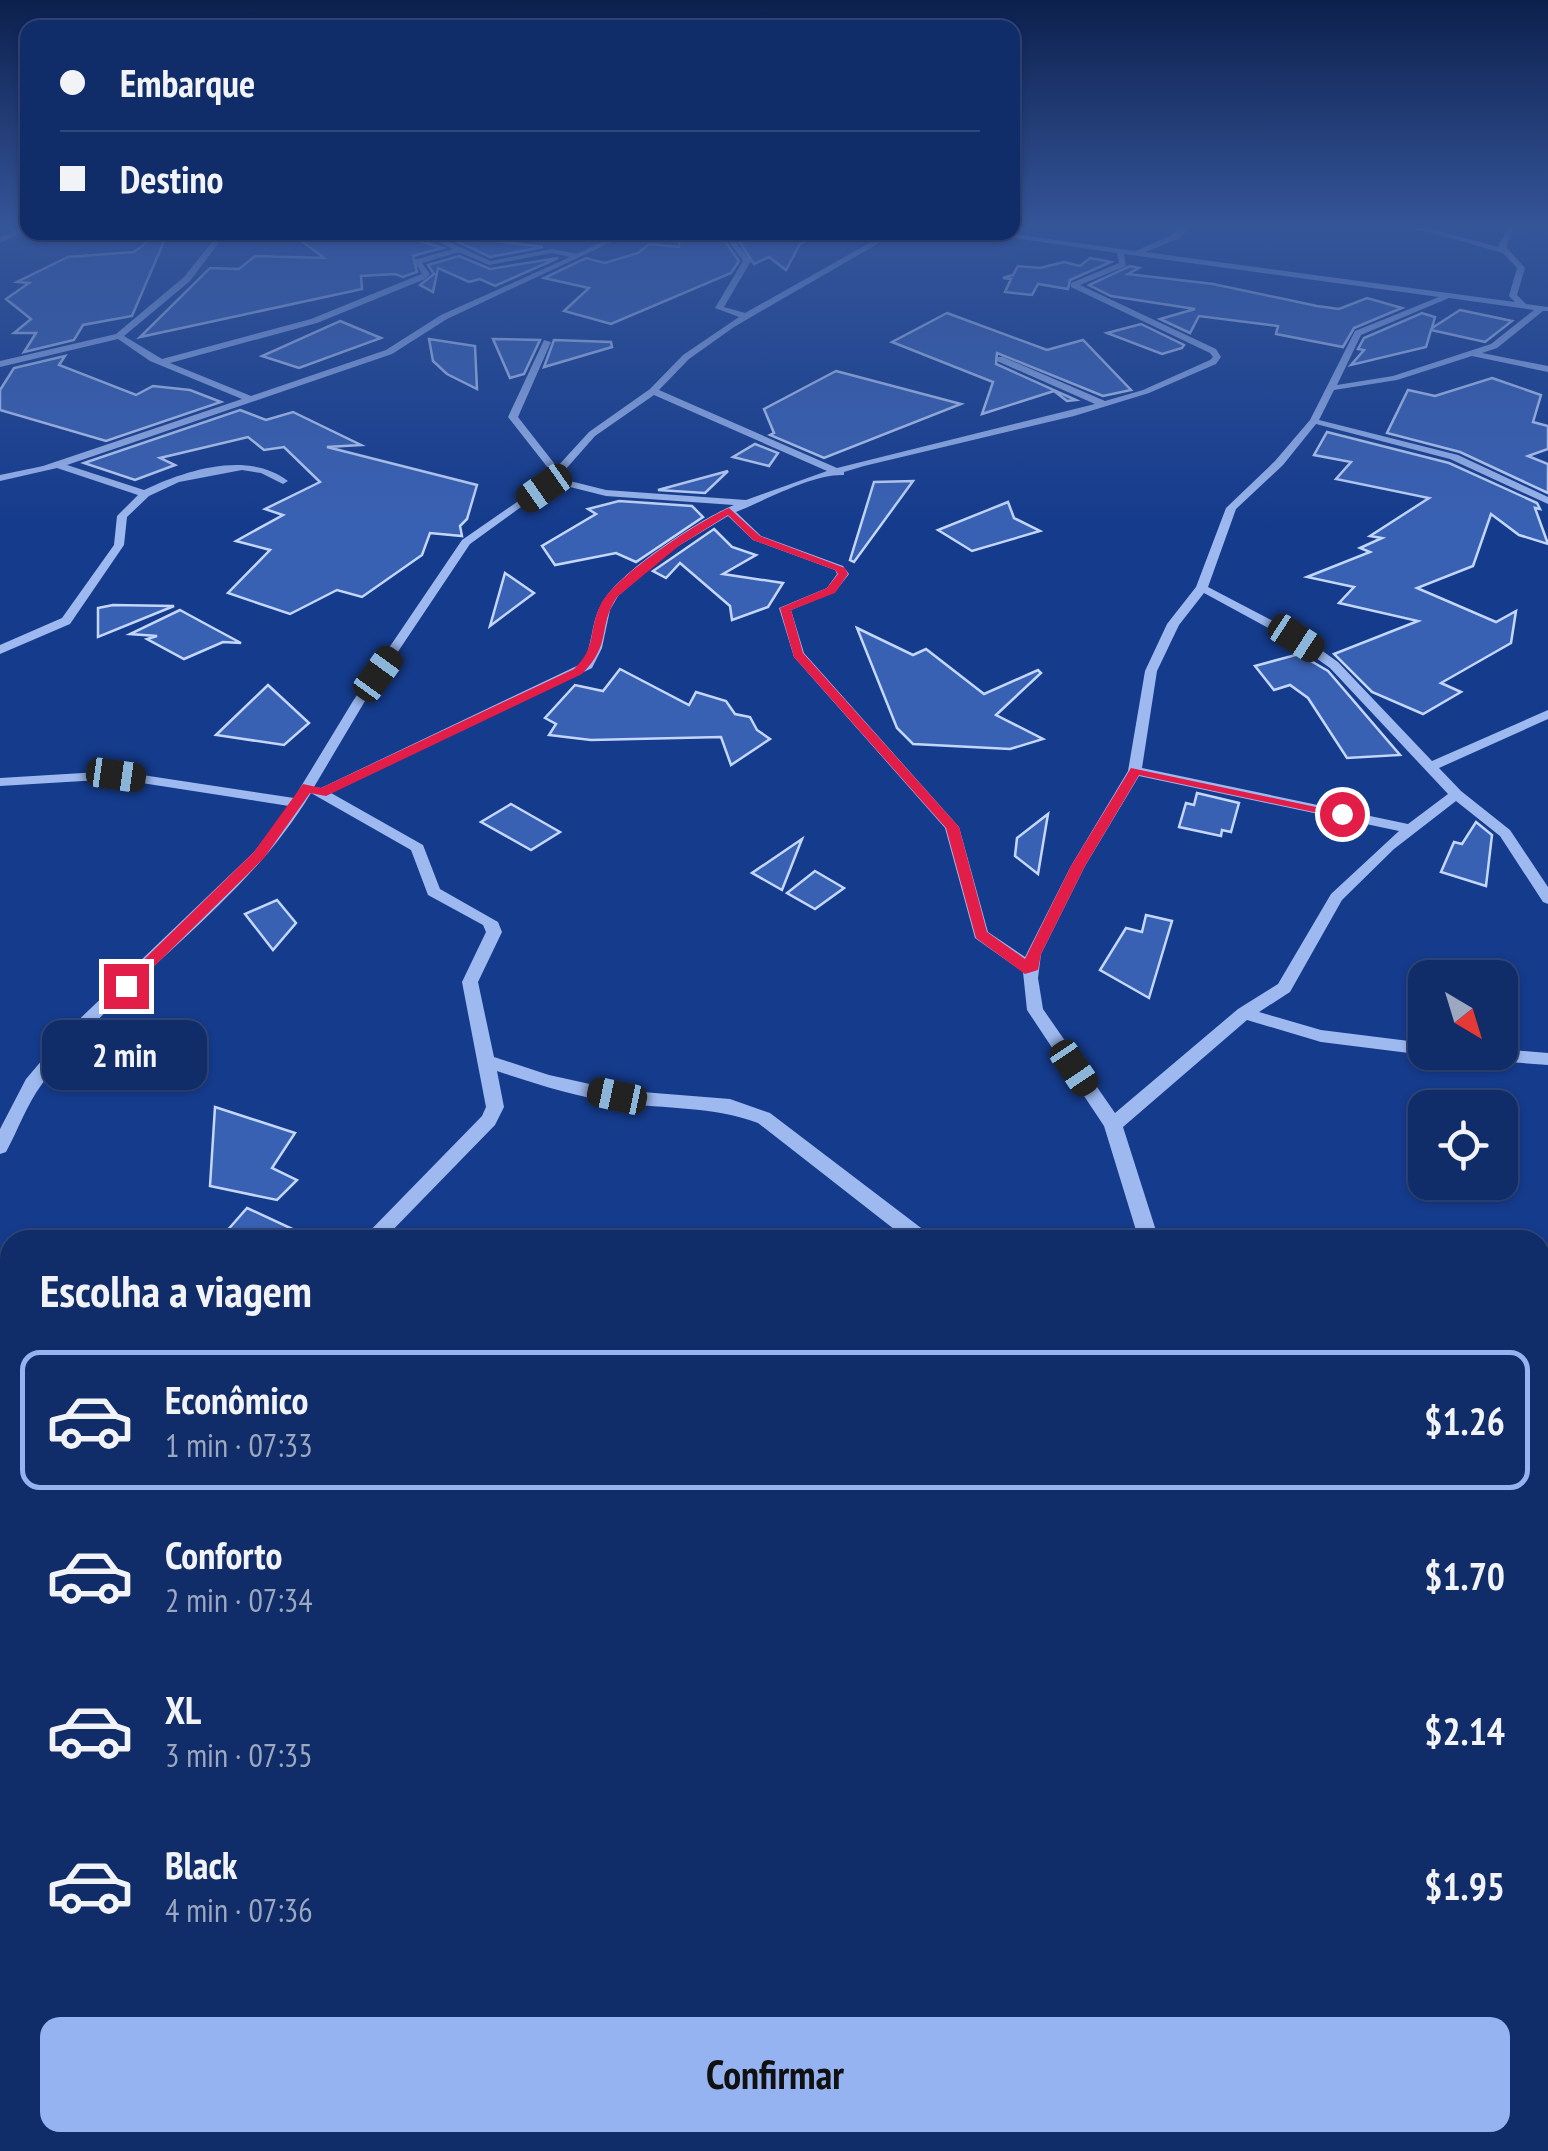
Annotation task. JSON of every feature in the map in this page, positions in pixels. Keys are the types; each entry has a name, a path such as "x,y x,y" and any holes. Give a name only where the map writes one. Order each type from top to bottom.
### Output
{"street":[{"path":"0,364 119,336 130,326"},
{"path":"162,362 294,326"},
{"path":"0,478 58,464 389,352 429,326"},
{"path":"314,790 359,701 466,542 555,478 592,434 653,391 686,357 730,326"},
{"path":"0,1148 32,1084 72,1036 206,910 259,855 298,803 314,790 588,665 605,608 613,595 676,542 729,511 840,473 1138,394 1217,358 1213,351 1161,326"},
{"path":"1146,1230 1113,1125 1036,1010 1033,954 1078,866 1135,771 1151,671 1172,624 1202,588 1232,508 1279,463 1314,421 1358,333 1374,326"},
{"path":"1332,388 1394,378 1474,354 1494,346 1520,326"},
{"path":"119,336 162,362 252,399"},
{"path":"546,342 512,417 555,478 606,493 749,504"},
{"path":"1474,354 1548,369"},
{"path":"1000,359 1103,404"},
{"path":"653,391 840,473"},
{"path":"1314,421 1454,456 1548,502"},
{"path":"58,464 145,494"},
{"path":"0,650 66,621 119,545 122,516 145,494 176,479 242,466 264,470 283,481"},
{"path":"729,511 756,538 840,568 843,574 831,590 785,608 798,654 952,827 981,934 1031,970"},
{"path":"1202,588 1321,654 1456,794 1517,846 1548,899"},
{"path":"1432,766 1548,714"},
{"path":"1135,771 1411,829"},
{"path":"0,782 116,775 298,803"},
{"path":"314,790 418,848 433,892 490,922 494,932 470,982 494,1107 489,1120 381,1230"},
{"path":"1113,1125 1244,1013 1284,988 1336,897 1456,794"},
{"path":"1244,1013 1321,1036 1408,1047"},
{"path":"1518,1057 1548,1059"},
{"path":"485,1061 600,1092 730,1106 764,1118 909,1230"}],"building":[{"path":"22,326 82,326 74,340 24,352 36,333 14,333"},
{"path":"151,326 189,326 140,337"},
{"path":"328,326 353,326 381,338 299,368 262,356"},
{"path":"922,326 983,326 1047,350 1083,340 1131,390 1103,396 997,353 996,364 1076,400 1067,401 1054,391 982,414 993,382 892,342"},
{"path":"1146,326 1184,345 1162,354 1107,333"},
{"path":"1278,326 1358,326 1343,347 1276,334"},
{"path":"1391,326 1505,326 1485,342 1431,330 1426,347 1351,365 1364,350 1358,349 1364,338"},
{"path":"429,339 475,346 477,389 447,374 433,361"},
{"path":"493,339 540,340 524,374 510,378"},
{"path":"554,340 611,342 612,347 544,367"},
{"path":"65,356 59,365 136,395 153,386 190,390 221,402 106,441 0,410 0,390 14,368"},
{"path":"836,371 961,404 824,458 770,435 774,433 764,409"},
{"path":"1492,378 1541,395 1533,422 1548,426 1548,449 1528,456 1548,464 1548,493 1460,452 1387,433 1408,390 1435,396"},
{"path":"240,410 266,420 293,412 361,445 327,447 477,485 467,519 460,526 462,536 430,533 422,555 362,597 337,590 290,614 228,593 270,550 236,541 283,515 265,509 320,482 284,447 264,450 248,437 160,458 175,465 135,480 84,463"},
{"path":"1327,432 1449,463 1537,503 1540,509 1535,508 1548,544 1519,535 1491,514 1473,566 1417,588 1496,622 1516,611 1511,643 1441,683 1461,692 1423,714 1372,692 1334,654 1418,621 1339,603 1354,587 1307,577 1370,552 1360,548 1382,538 1370,536 1429,498 1336,479 1351,462 1314,455"},
{"path":"755,444 778,453 769,466 733,457"},
{"path":"728,471 705,493 658,490"},
{"path":"913,481 854,562 850,560 874,482"},
{"path":"619,501 692,506 703,517 636,562 616,553 555,565 542,546 596,514 588,509"},
{"path":"1008,502 1014,518 1040,531 972,551 938,530"},
{"path":"714,529 732,547 756,555 723,574 783,583 768,607 732,620 730,606 680,563 666,578 653,571"},
{"path":"505,573 534,593 490,626"},
{"path":"174,606 98,637 98,608"},
{"path":"180,610 241,643 223,642 184,659 147,639 157,636 130,634"},
{"path":"857,628 913,655 926,649 984,694 1038,670 1041,673 996,715 1043,739 1010,749 913,744 897,728"},
{"path":"1299,654 1328,671 1400,755 1347,758 1308,698 1290,685 1274,690 1255,666"},
{"path":"620,669 689,705 696,692 726,701 735,714 750,717 757,730 770,739 731,765 721,737 591,740 549,735 556,724 545,718 575,685 603,691"},
{"path":"268,685 309,723 284,745 216,735"},
{"path":"1197,793 1239,803 1231,832 1222,830 1221,836 1179,827 1186,803 1194,805"},
{"path":"511,804 560,832 531,850 481,822"},
{"path":"1048,814 1038,874 1015,856 1017,838"},
{"path":"1476,822 1492,835 1486,886 1441,872 1454,842 1462,844"},
{"path":"802,839 782,890 752,873"},
{"path":"815,871 844,888 815,909 787,893"},
{"path":"277,900 296,923 273,950 245,914"},
{"path":"1146,915 1172,921 1149,998 1100,970 1126,928 1142,932"},
{"path":"215,1107 295,1133 272,1168 297,1180 277,1200 210,1186"},
{"path":"247,1208 294,1230 228,1230"}],"route":[{"path":"126,986 259,855 308,786 321,794 578,672 594,655 605,608 613,595 676,542 729,511 756,538 840,568 840,584 785,608 798,654 952,827 981,934 1031,970 1033,954 1078,866 1135,771 1342,814"}]}
